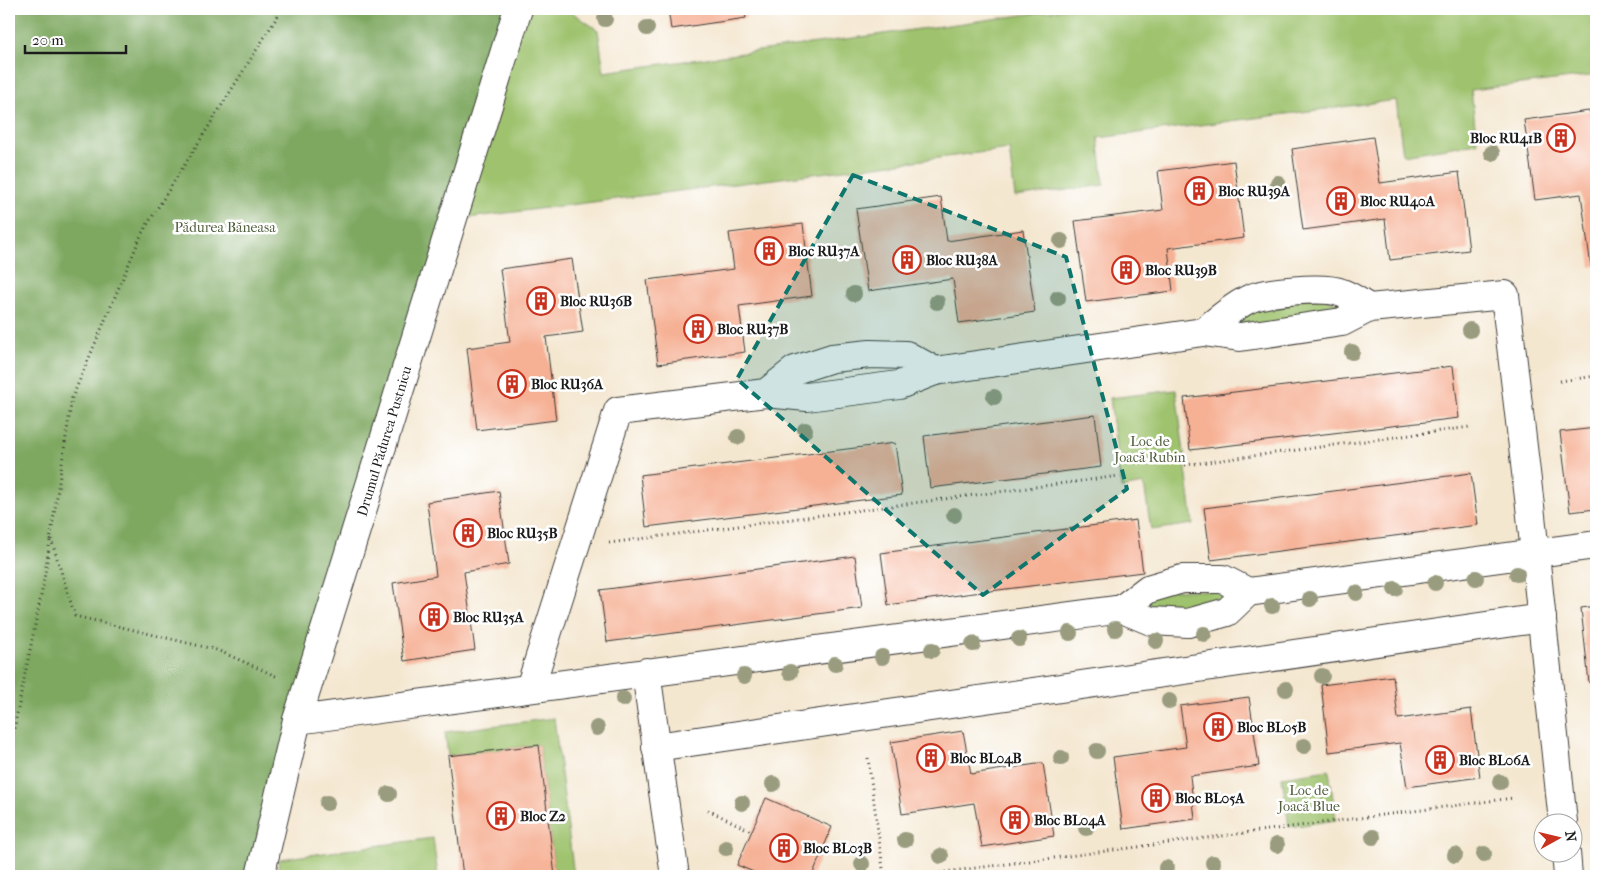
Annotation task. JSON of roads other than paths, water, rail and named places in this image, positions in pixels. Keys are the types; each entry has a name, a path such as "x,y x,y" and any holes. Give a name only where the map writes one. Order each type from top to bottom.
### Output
{"street":[{"name":"Drumul Pădurea Pustnicu","path":"260,876 297,720 518,9"},
{"path":"1203,332 1226,313 1248,299 1279,291 1341,292 1369,308"},
{"path":"530,688 618,411 766,393 808,397 899,385 935,371 1203,332 1240,337 1342,322 1369,308 1505,295 1562,812"},
{"path":"1122,609 1148,589 1182,579 1222,580 1248,592 1596,545"},
{"path":"297,720 1122,609 1151,621 1188,623 1226,612 1248,592"},
{"path":"656,747 1542,618"},
{"path":"646,672 675,876"},
{"path":"1567,862 1568,876"}],"place":[{"name":"Bloc RU41B","path":"1561,138"},
{"name":"Bloc RU39A","path":"1199,191"},
{"name":"Bloc RU40A","path":"1341,201"},
{"name":"Bloc RU37A","path":"769,251"},
{"name":"Bloc RU38A","path":"907,260"},
{"name":"Bloc RU39B","path":"1126,270"},
{"name":"Bloc RU36B","path":"541,301"},
{"name":"Bloc RU37B","path":"698,329"},
{"name":"Bloc RU36A","path":"512,384"},
{"name":"Bloc RU35B","path":"468,533"},
{"name":"Bloc RU35A","path":"434,617"},
{"name":"Bloc BL05B","path":"1218,727"},
{"name":"Bloc BL04B","path":"931,758"},
{"name":"Bloc BL06A","path":"1440,760"},
{"name":"Bloc BL05A","path":"1156,798"},
{"name":"Bloc Z2","path":"501,816"},
{"name":"Bloc BL04A","path":"1015,820"},
{"name":"Bloc BL03B","path":"784,848"}],"park label":[{"name":"Pădurea Băneasa","path":"225,227"},
{"name":"Loc de Joacă Rubin","path":"1150,450"},
{"name":"Loc de Joacă Blue","path":"1309,798"}]}
